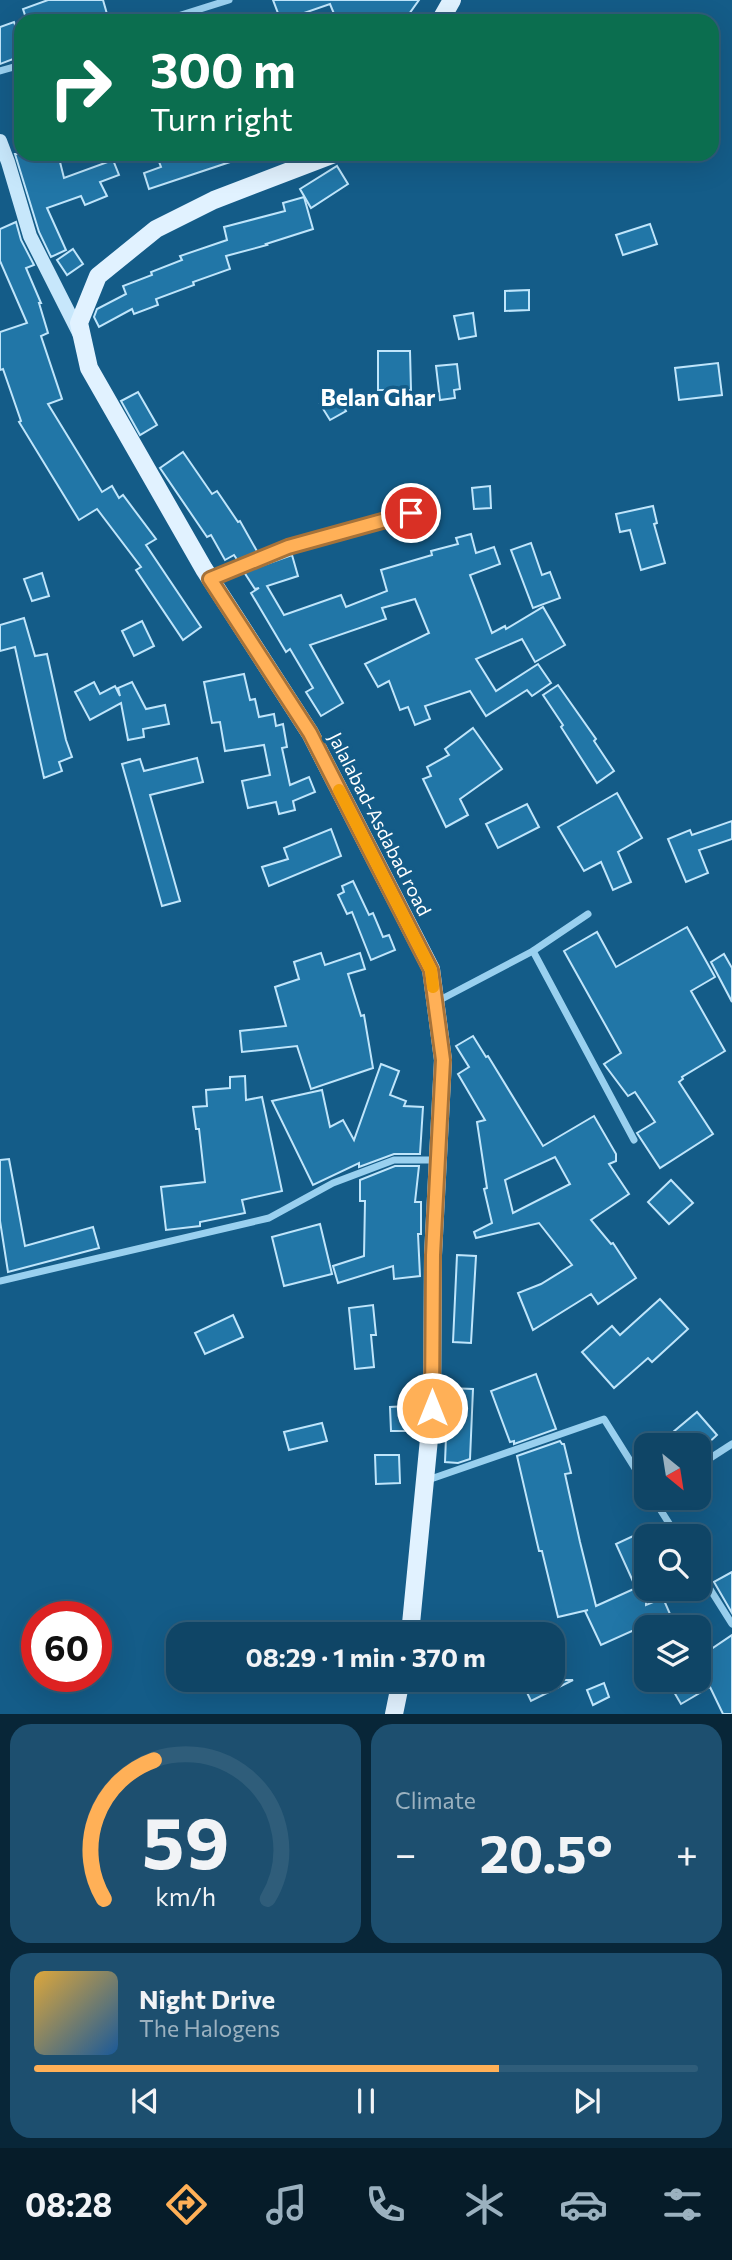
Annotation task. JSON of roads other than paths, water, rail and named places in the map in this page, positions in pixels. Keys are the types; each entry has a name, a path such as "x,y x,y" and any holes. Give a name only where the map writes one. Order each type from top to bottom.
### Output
{"main road":[{"name":"Jalalabad-Asdabad road","path":"316,161 214,200 156,229 98,276 79,323 89,368 210,579 310,733 431,970 443,1060 433,1255 432,1408 411,1622"},
{"path":"394,1714 399,1692"}],"street":[{"path":"184,14 229,0"},
{"path":"0,141 4,163 30,236 84,344"},
{"path":"210,579 288,547 411,513 430,515"},
{"path":"435,1003 533,951 588,915"},
{"path":"533,951 634,1140"},
{"path":"0,1281 269,1218 333,1183 394,1160 437,1160"},
{"path":"425,1481 604,1419 634,1467"},
{"path":"711,1458 732,1444"},
{"path":"711,1591 732,1624"}],"district":[{"name":"Belan Ghar","path":"378,398"}]}
